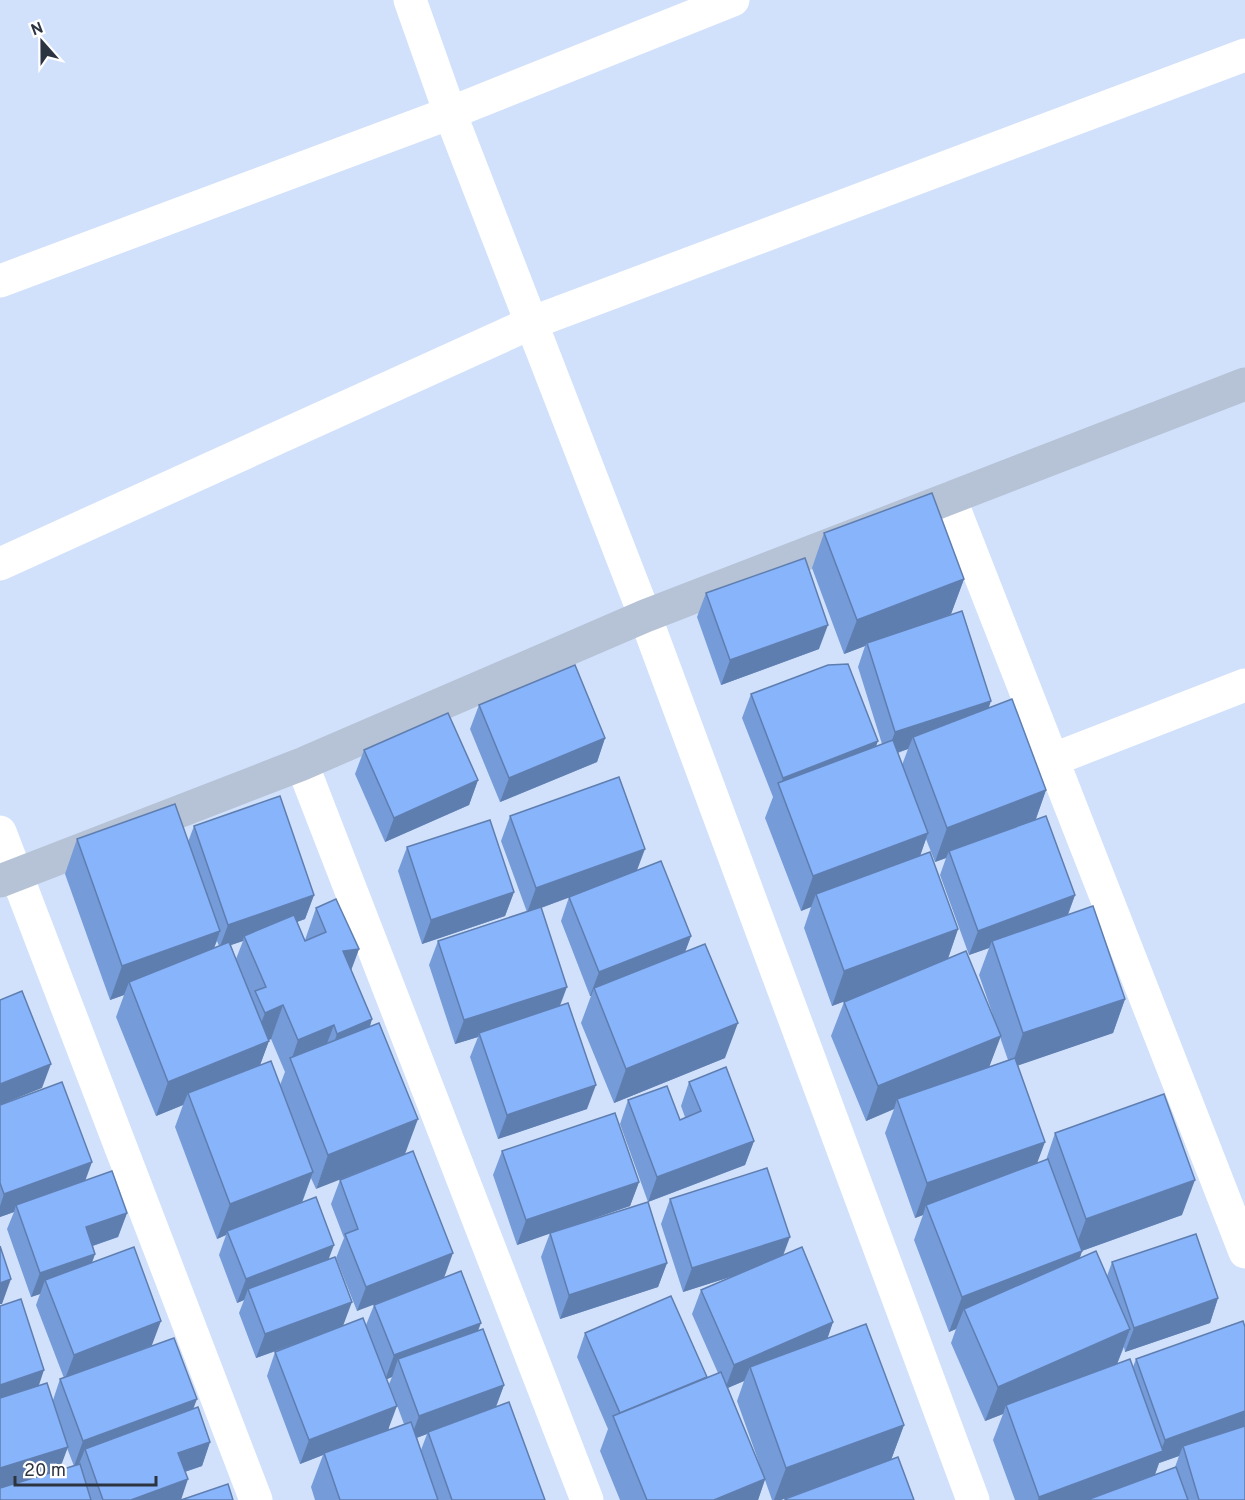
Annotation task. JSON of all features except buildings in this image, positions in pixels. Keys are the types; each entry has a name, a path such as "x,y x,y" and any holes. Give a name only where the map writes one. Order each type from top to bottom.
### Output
{"street":[{"path":"410,0 450,112 645,616 973,1500"},
{"path":"0,280 450,112 733,0"},
{"path":"0,564 531,322 1245,55"},
{"path":"9,877 302,764 645,616 1245,384"},
{"path":"950,498 1245,1252"},
{"path":"1052,760 1245,685"},
{"path":"302,764 587,1500"},
{"path":"0,832 9,877 256,1500"}]}
